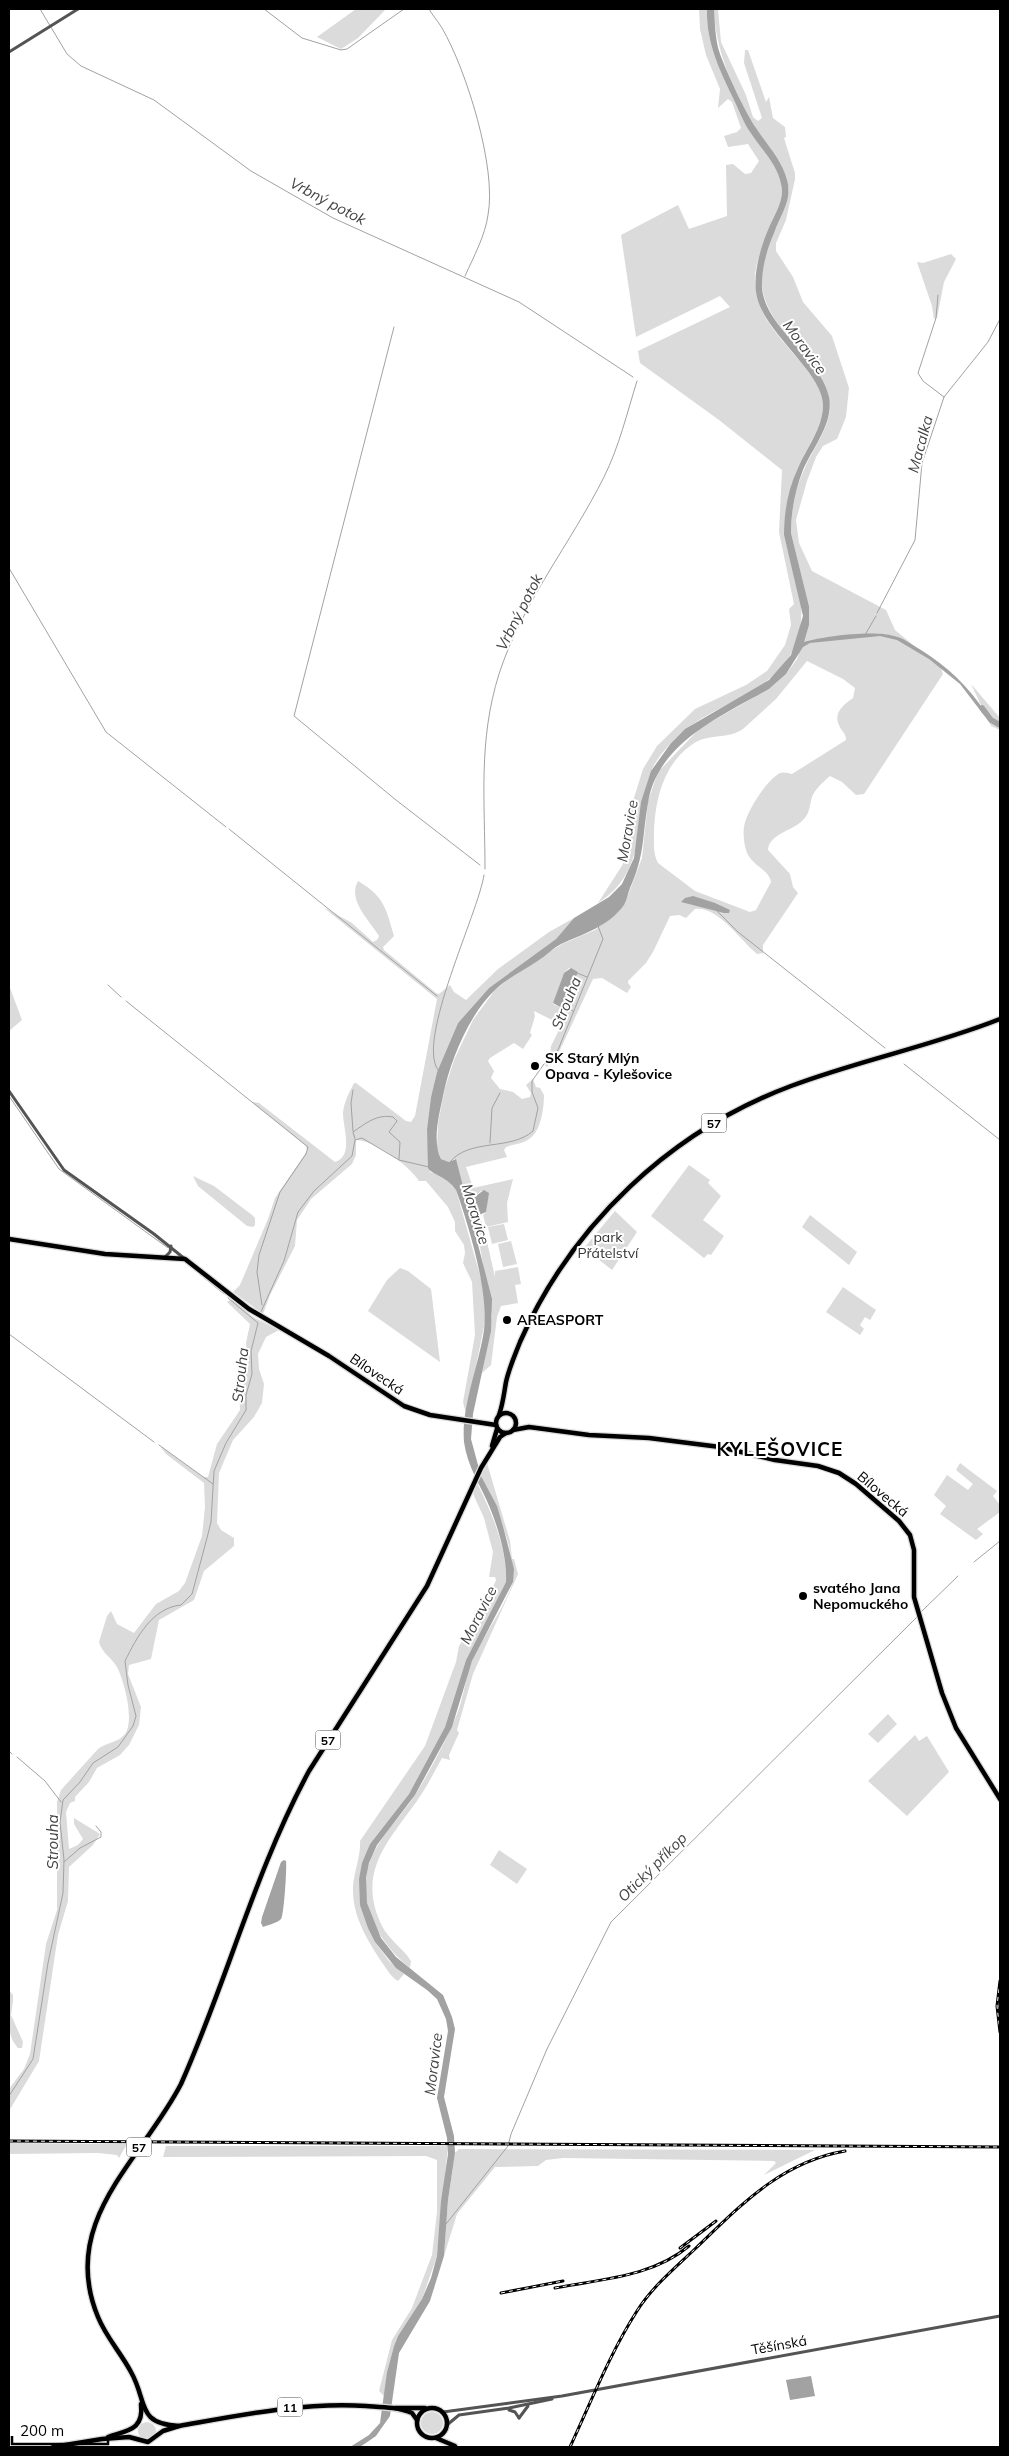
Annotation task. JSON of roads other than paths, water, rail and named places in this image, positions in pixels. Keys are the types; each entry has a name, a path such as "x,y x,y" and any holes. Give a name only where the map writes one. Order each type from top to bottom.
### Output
{"main road":[{"name":"57","path":"486,1458 497,1427 505,1386 515,1355 531,1319 570,1255 618,1198 677,1147 726,1116 782,1090 941,1040 1000,1019"},
{"path":"9,1239 97,1253 186,1259"},
{"name":"Bílovecká","path":"186,1259 252,1312 338,1362 404,1406 422,1413 488,1423 497,1427"},
{"name":"57","path":"504,1395 506,1408 509,1413"},
{"path":"488,1423 509,1413"},
{"name":"Bílovecká","path":"509,1413 516,1420 529,1427"},
{"path":"513,1430 516,1420"},
{"path":"497,1427 506,1433"},
{"name":"Bílovecká","path":"506,1433 529,1427 589,1435 642,1437 720,1447 775,1460 818,1466 839,1473 856,1484 896,1518 908,1532 914,1547 912,1589 942,1693 953,1721 1000,1799"},
{"name":"57","path":"155,2421 146,2411 132,2374 101,2325 92,2298 88,2260 91,2241 100,2213 122,2170 164,2113 181,2084 272,1846 292,1803 314,1762 427,1586 471,1487 486,1458 500,1437 506,1433"},
{"name":"57","path":"138,2423 142,2414 140,2392"},
{"name":"11","path":"52,2447 102,2439 131,2437 148,2442 165,2430 179,2426 310,2405 426,2408"},
{"name":"11","path":"394,2408 412,2413 417,2420"},
{"path":"426,2408 420,2413 417,2420 418,2429 422,2434 449,2442 456,2447"},
{"name":"Těšínská","path":"426,2408 436,2408 443,2412"},
{"path":"443,2412 446,2428 456,2447"},
{"name":"11","path":"102,2439 130,2431 138,2423 146,2419 179,2426"},
{"path":"155,2421 160,2429 158,2436"},
{"path":"138,2423 136,2434 139,2439"},
{"name":"Těšínská","path":"435,2438 446,2428"}],"street":[{"path":"9,52 78,9"},
{"path":"9,1091 62,1168 171,1246 186,1259"},
{"path":"165,1258 170,1252 171,1246"},
{"name":"Těšínská","path":"443,2412 562,2396 1000,2316"},
{"name":"Těšínská","path":"446,2428 456,2416 562,2396"},
{"path":"471,2413 510,2410 515,2412 519,2418 527,2407 552,2399"}],"waterway":[{"name":"Vrbný potok","path":"40,9 67,54 81,66 154,100 251,171 333,218 519,302 633,377"},
{"path":"264,9 302,38 341,50 347,49 404,9"},
{"path":"429,9 442,28 461,68 477,119 488,172 490,195 487,223 465,276"},
{"path":"938,295 936,318 918,373 923,381 944,397"},
{"name":"Macalka","path":"877,613 915,540 922,463 944,397 988,342 1000,319"},
{"path":"394,327 294,716 396,800 480,865"},
{"name":"Vrbný potok","path":"485,869 485,747 492,699 499,674 520,623 604,477 618,442 637,381"},
{"path":"9,568 106,732 226,827"},
{"name":"Macalka","path":"865,635 876,616"},
{"path":"982,708 991,720 1000,725"},
{"path":"229,829 437,996"},
{"name":"Vrbný potok","path":"438,1070 433,1055 435,1032 441,1005 484,875"},
{"path":"716,910 738,932 885,1048"},
{"name":"Strouha","path":"450,1162 468,1150 513,1141 533,1131 538,1108 532,1092 532,1081 544,1064 558,1050 603,939 598,926"},
{"path":"577,973 587,977"},
{"path":"108,985 121,997"},
{"path":"126,1001 308,1147 306,1154 280,1192 259,1255 257,1272 262,1305"},
{"path":"563,1007 573,1011"},
{"path":"904,1064 1000,1140"},
{"path":"353,1090 351,1103 353,1131"},
{"path":"490,1143 492,1108 500,1093"},
{"name":"Strouha","path":"9,1096 59,1169 168,1248"},
{"path":"355,1139 353,1132 367,1123 377,1118 393,1117 397,1121 389,1132 400,1142 399,1159"},
{"name":"Strouha","path":"260,1314 284,1261 298,1212 314,1191 352,1156 355,1140 362,1138 399,1160 429,1167"},
{"name":"Strouha","path":"186,1263 224,1294"},
{"name":"Strouha","path":"9,2096 33,2059 48,1963 63,1893 64,1860 60,1822 63,1800 80,1782 93,1763 118,1747 133,1726 136,1716 128,1685 125,1661 147,1625 162,1612 171,1607 181,1605 192,1594 211,1522 214,1471 226,1443 246,1410 246,1395 252,1374 251,1351 258,1323 228,1298"},
{"path":"9,1334 154,1442"},
{"path":"159,1445 213,1484"},
{"name":"Otický příkop","path":"974,1562 1000,1541"},
{"name":"Otický příkop","path":"921,1612 958,1576"},
{"name":"Otický příkop","path":"446,2224 508,2146 511,2134 547,2049 611,1922 917,1617"},
{"path":"9,1751 12,1754"},
{"path":"17,1757 45,1781 61,1802"},
{"path":"64,1862 80,1848 101,1837 101,1832 96,1826"}],"railway":[{"path":"1000,1981 997,2006 1000,2032"},
{"path":"9,2141 1000,2147"},
{"path":"570,2447 601,2378 627,2327 643,2302 657,2286 729,2216 763,2187 801,2165 845,2151"},
{"path":"680,2248 716,2221"},
{"path":"555,2288 642,2271 675,2256 689,2246"},
{"path":"501,2293 563,2281"}],"place":[{"name":"SK Starý Mlýn Opava - Kylešovice","path":"535,1066"},
{"name":"AREASPORT","path":"507,1320"},
{"name":"svatého Jana Nepomuckého","path":"803,1596"}],"district":[{"name":"KYLEŠOVICE","path":"780,1449"}],"water label":[{"name":"Moravice","path":"805,347"},
{"name":"Moravice","path":"627,831"},
{"name":"Moravice","path":"476,1214"},
{"name":"Moravice","path":"478,1615"},
{"name":"Moravice","path":"433,2064"}],"park label":[{"name":"park Přátelství","path":"608,1246"}]}
